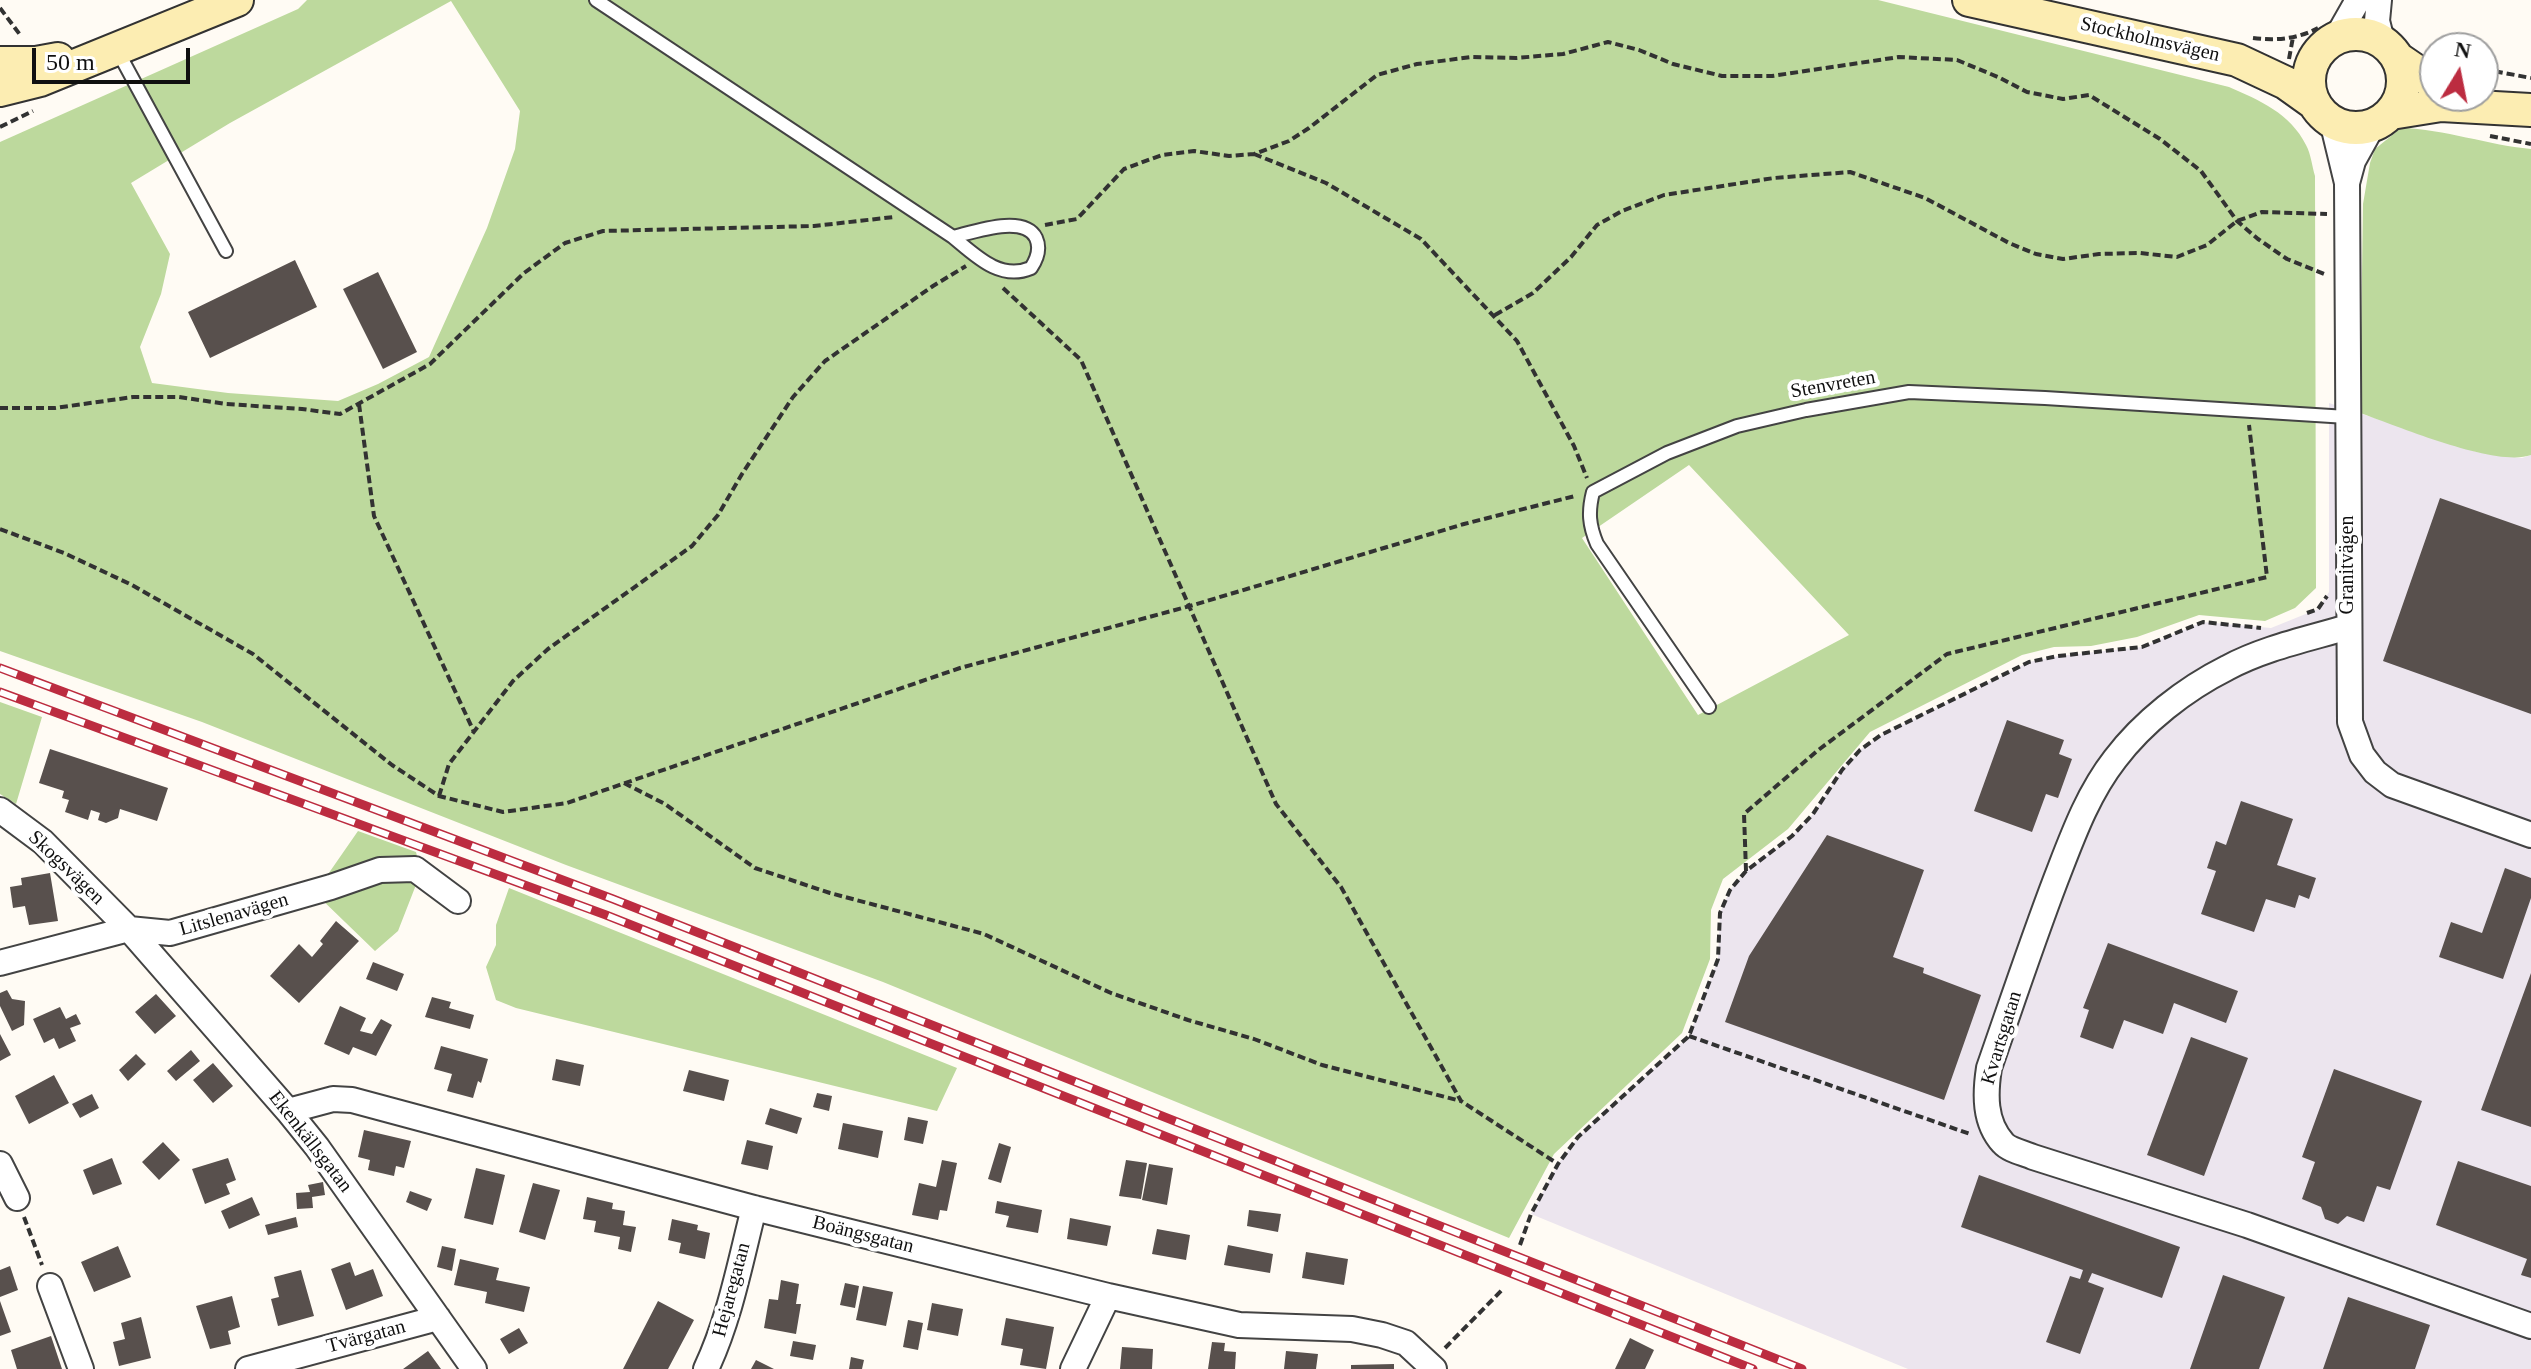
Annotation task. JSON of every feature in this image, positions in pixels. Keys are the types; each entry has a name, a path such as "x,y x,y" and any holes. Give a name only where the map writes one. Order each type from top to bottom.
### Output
{"main road":[{"path":"0,90 40,80 237,0"},
{"name":"Stockholmsvägen","path":"1969,0 2242,48 2319,40 2323,112"},
{"path":"2419,72 2389,49 2362,34 2319,40 2309,84 2323,112 2352,128 2441,105 2518,108"},
{"path":"0,63 36,63 116,49"},
{"path":"2382,119 2399,101 2403,86 2402,71 2389,49"}],"street":[{"path":"2379,0 2377,21 2389,49"},
{"name":"Granitvägen","path":"2323,112 2347,183"},
{"name":"Granitvägen","path":"2382,119 2353,161 2347,183 2350,722 2362,755 2375,772 2392,785 2531,835"},
{"name":"Kvartsgatan","path":"2005,1146 1990,1120 1984,1096 1989,1068 2075,832 2093,793 2114,760 2143,728 2175,701 2229,666 2348,627"},
{"name":"Skogsvägen","path":"0,810 43,842 129,929"},
{"name":"Litslenavägen","path":"0,963 129,929 170,933 380,870 415,869 458,901"},
{"name":"Ekenkällsgatan","path":"129,929 288,1111 474,1369"},
{"name":"Boängsgatan","path":"288,1111 333,1099 352,1100 754,1208 1108,1296 1239,1325 1352,1329 1382,1335 1406,1343 1431,1366"},
{"path":"2005,1146 2247,1225 2531,1326"},
{"path":"0,1164 17,1198"},
{"name":"Hejaregatan","path":"706,1369 719,1342 731,1303 754,1208"},
{"path":"50,1286 81,1369"},
{"path":"1073,1369 1108,1296"},
{"name":"Tvärgatan","path":"248,1369 438,1318"}],"lane":[{"path":"596,0 919,214 980,258 1008,273 1020,273 1031,268 1039,247 1035,235 1027,228 1011,225 953,237"},
{"path":"116,49 226,251"},
{"name":"Stenvreten","path":"1593,492 1667,453 1737,426 1909,392 2347,417"},
{"path":"1593,492 1589,509 1590,526 1597,544 1709,707"}],"path":[{"path":"0,8 26,42"},
{"path":"2332,13 2319,40 2316,29 2327,22 2332,13"},
{"path":"2242,48 2272,40 2319,40"},
{"path":"1027,228 1077,219 1124,169 1162,155 1194,151 1229,156 1254,154 1289,141 1377,75 1417,64 1472,57 1516,58 1563,54 1608,42 1673,64 1722,76 1772,76 1899,57 1957,60 2027,92 2063,99 2089,95 2160,139 2201,171 2237,221 2258,239 2287,259 2329,276 2329,261"},
{"path":"2499,72 2531,78"},
{"path":"0,529 64,553 132,585 253,654 392,765 439,796 503,812 567,803 960,668 1084,632 1190,606 1464,524 1593,492 1574,446 1517,341 1421,239 1326,183 1254,154"},
{"path":"1494,316 1533,293 1571,257 1597,225 1622,211 1664,195 1774,178 1850,172 1925,198 2022,248 2063,259 2140,253 2177,257 2207,245 2237,221 2262,212 2329,214 2329,201"},
{"path":"0,408 55,408 133,397 179,397 340,414 430,364 524,273 565,243 603,231 814,226 919,214"},
{"path":"439,796 449,764 513,681 548,649 692,546 718,515 793,397 825,361 933,286 980,258 1008,294 1081,360 1276,804 1341,887 1461,1101"},
{"path":"359,404 374,516 474,732"},
{"path":"1746,871 1744,814 1817,751 1947,654 2267,577 2248,411"},
{"path":"2306,614 2318,609 2329,592"},
{"path":"1520,1245 1531,1214 1558,1164 1578,1137 1689,1036 1718,959 1720,913 1730,890 1746,871 1792,836 1813,814 1842,770 1860,750 1881,735 2029,662 2142,647 2203,622 2271,628"},
{"path":"623,782 665,804 755,868 830,893 984,934 1111,993 1254,1039 1322,1065 1461,1101 1558,1164"},
{"path":"1689,1036 2005,1146"},
{"path":"17,1198 50,1286"},
{"path":"1431,1366 1502,1290"}],"shaded area":[{"path":"2329,403 2477,452 2522,458 2531,455 2531,1369 1908,1369 1531,1214 1558,1164 1578,1137 1689,1036 1718,959 1720,913 1730,890 1746,871 1792,836 1813,814 1842,770 1860,750 1881,735 2029,662 2142,647 2203,622 2271,628 2318,609 2329,592"}],"green space":[{"path":"307,0 1878,0 2229,87 2262,103 2291,124 2308,149 2315,176 2316,588 2295,608 2265,621 2199,615 2137,637 2091,646 2054,647 2022,655 1870,732 1788,829 1723,879 1711,910 1710,959 1682,1033 1554,1154 1509,1238 883,982 566,865 202,722 0,651 0,142 298,9","holes":["451,1 520,111 515,149 487,228 429,357 338,401 228,393 152,383 140,347 161,294 170,254 131,183 230,123","1689,465 1849,635 1698,715 1582,538"]},
{"path":"2401,128 2531,149 2531,455 2495,456 2472,451 2360,413 2363,204 2375,149"},
{"path":"0,702 42,717 16,804 0,794"},
{"path":"358,831 416,852 421,872 398,931 375,951 315,893"},
{"path":"509,888 957,1068 937,1111 516,1008 496,1000 486,967 496,945 496,925"}],"building":[{"path":"295,260 317,307 210,358 188,312"},
{"path":"378,272 417,352 383,369 343,289"},
{"path":"2440,498 2531,530 2531,714 2383,661"},
{"path":"2007,720 2064,740 2059,754 2072,759 2058,798 2046,794 2032,832 1974,811"},
{"path":"50,749 168,788 157,821 120,809 118,818 106,823 98,820 100,813 91,810 88,820 65,812 69,800 62,798 64,791 39,783"},
{"path":"2241,801 2293,819 2277,865 2316,878 2309,899 2299,895 2295,908 2266,899 2254,932 2201,914 2216,871 2207,868 2216,841 2226,845"},
{"path":"1827,835 1924,870 1893,957 1924,968 1923,973 1981,995 1944,1100 1725,1022 1749,956"},
{"path":"2505,868 2531,878 2531,898 2503,979 2439,957 2451,922 2482,933"},
{"path":"50,873 58,921 29,925 25,906 13,908 10,887 22,885 21,878"},
{"path":"336,921 359,941 299,1003 270,976 299,944 312,957"},
{"path":"2108,943 2238,991 2226,1023 2174,1003 2163,1034 2124,1020 2113,1049 2080,1037 2089,1010 2083,1008"},
{"path":"373,962 404,974 397,991 366,979"},
{"path":"2531,973 2531,1127 2481,1110"},
{"path":"7,990 12,999 25,1001 24,1025 12,1031 0,1006 0,993"},
{"path":"156,994 176,1016 155,1034 135,1012"},
{"path":"432,997 451,1002 449,1008 474,1015 470,1029 425,1017"},
{"path":"340,1006 366,1018 360,1031 372,1034 381,1019 392,1025 376,1056 353,1047 349,1055 324,1044"},
{"path":"60,1007 66,1019 76,1014 81,1024 70,1028 76,1041 59,1049 54,1038 44,1043 33,1019"},
{"path":"0,1034 11,1055 0,1061"},
{"path":"2191,1037 2248,1058 2204,1176 2147,1155"},
{"path":"441,1046 488,1059 473,1098 447,1091 452,1074 434,1069"},
{"path":"191,1050 200,1061 176,1081 167,1071"},
{"path":"136,1054 146,1064 128,1081 119,1070"},
{"path":"556,1059 584,1065 580,1086 552,1080"},
{"path":"213,1063 233,1086 213,1103 193,1080"},
{"path":"2334,1069 2422,1101 2390,1190 2377,1186 2364,1222 2347,1216 2338,1224 2325,1219 2321,1207 2302,1199 2315,1162 2302,1157"},
{"path":"689,1070 729,1080 724,1101 683,1091"},
{"path":"54,1075 69,1103 29,1124 15,1096"},
{"path":"817,1093 832,1096 829,1111 813,1107"},
{"path":"92,1094 99,1108 80,1118 72,1104"},
{"path":"770,1108 802,1118 797,1134 765,1124"},
{"path":"908,1117 928,1121 923,1144 904,1140"},
{"path":"843,1123 883,1131 878,1158 838,1149"},
{"path":"364,1130 411,1141 404,1168 396,1166 394,1176 368,1170 370,1160 358,1157"},
{"path":"747,1140 773,1146 768,1170 741,1164"},
{"path":"163,1142 180,1160 159,1180 142,1162"},
{"path":"999,1143 1011,1147 1001,1183 988,1179"},
{"path":"112,1158 122,1184 93,1195 83,1170"},
{"path":"228,1158 236,1180 226,1184 230,1194 205,1204 192,1169"},
{"path":"942,1160 957,1163 947,1211 940,1210 938,1220 912,1215 919,1183 936,1187"},
{"path":"1126,1160 1147,1163 1141,1199 1119,1196"},
{"path":"2458,1161 2531,1186 2531,1278 2521,1275 2527,1259 2436,1225"},
{"path":"1149,1164 1173,1168 1167,1205 1142,1200"},
{"path":"476,1168 505,1175 493,1225 464,1218"},
{"path":"1979,1175 2180,1247 2162,1298 2092,1273 2088,1282 2104,1288 2080,1354 2046,1342 2070,1276 2080,1279 2083,1270 1961,1227"},
{"path":"323,1182 325,1195 312,1197 313,1208 297,1209 296,1193 310,1192 308,1185"},
{"path":"533,1183 560,1190 545,1240 519,1232"},
{"path":"410,1191 432,1199 427,1211 406,1202"},
{"path":"252,1197 260,1215 229,1229 221,1211"},
{"path":"587,1197 613,1203 612,1209 625,1211 623,1225 636,1227 631,1252 618,1249 620,1237 594,1232 596,1221 583,1219"},
{"path":"997,1201 1042,1210 1038,1233 1006,1227 1009,1216 995,1213"},
{"path":"1249,1210 1281,1214 1278,1232 1247,1226"},
{"path":"296,1217 298,1227 268,1235 265,1225"},
{"path":"1070,1218 1111,1226 1107,1246 1067,1239"},
{"path":"672,1219 698,1225 697,1230 710,1233 705,1259 679,1253 681,1243 668,1240"},
{"path":"1157,1229 1190,1235 1186,1260 1152,1254"},
{"path":"1228,1245 1273,1254 1270,1273 1224,1265"},
{"path":"118,1246 131,1277 94,1292 81,1262"},
{"path":"442,1246 456,1249 452,1271 437,1267"},
{"path":"1306,1252 1348,1259 1344,1285 1302,1278"},
{"path":"460,1259 499,1268 496,1280 530,1287 524,1312 485,1303 487,1292 454,1285"},
{"path":"350,1262 355,1276 373,1269 383,1296 346,1310 331,1269"},
{"path":"10,1266 18,1290 0,1297 0,1270"},
{"path":"301,1270 314,1316 278,1326 271,1299 279,1297 274,1277"},
{"path":"2223,1275 2285,1297 2259,1369 2190,1369"},
{"path":"781,1280 799,1284 796,1304 801,1304 796,1334 764,1328 769,1299 778,1300"},
{"path":"845,1283 859,1286 855,1308 840,1305"},
{"path":"863,1286 893,1292 886,1326 856,1320"},
{"path":"232,1296 240,1327 228,1331 231,1344 210,1349 196,1306"},
{"path":"2348,1297 2430,1325 2415,1369 2323,1369"},
{"path":"0,1301 11,1332 0,1336"},
{"path":"658,1301 694,1320 668,1369 623,1369"},
{"path":"932,1303 963,1309 958,1336 927,1330"},
{"path":"141,1317 151,1358 119,1366 113,1342 125,1339 121,1323"},
{"path":"1006,1318 1054,1327 1046,1369 1020,1365 1023,1349 1001,1345"},
{"path":"908,1320 923,1323 918,1350 903,1347"},
{"path":"519,1328 528,1343 509,1354 500,1339"},
{"path":"51,1336 62,1369 17,1369 11,1350"},
{"path":"1630,1338 1654,1350 1645,1369 1615,1369"},
{"path":"793,1341 816,1345 813,1360 790,1356"},
{"path":"1212,1342 1225,1343 1224,1351 1236,1352 1235,1369 1208,1369"},
{"path":"1122,1347 1153,1349 1152,1369 1120,1369"},
{"path":"428,1351 441,1369 403,1369"},
{"path":"1286,1351 1318,1354 1316,1369 1284,1369"},
{"path":"851,1357 864,1360 862,1369 849,1369"},
{"path":"756,1360 774,1369 751,1369"},
{"path":"1394,1364 1394,1369 1351,1369 1351,1365"}],"railway":[{"path":"0,668 613,899 1802,1369"},
{"path":"0,692 606,915 1753,1369"}]}
